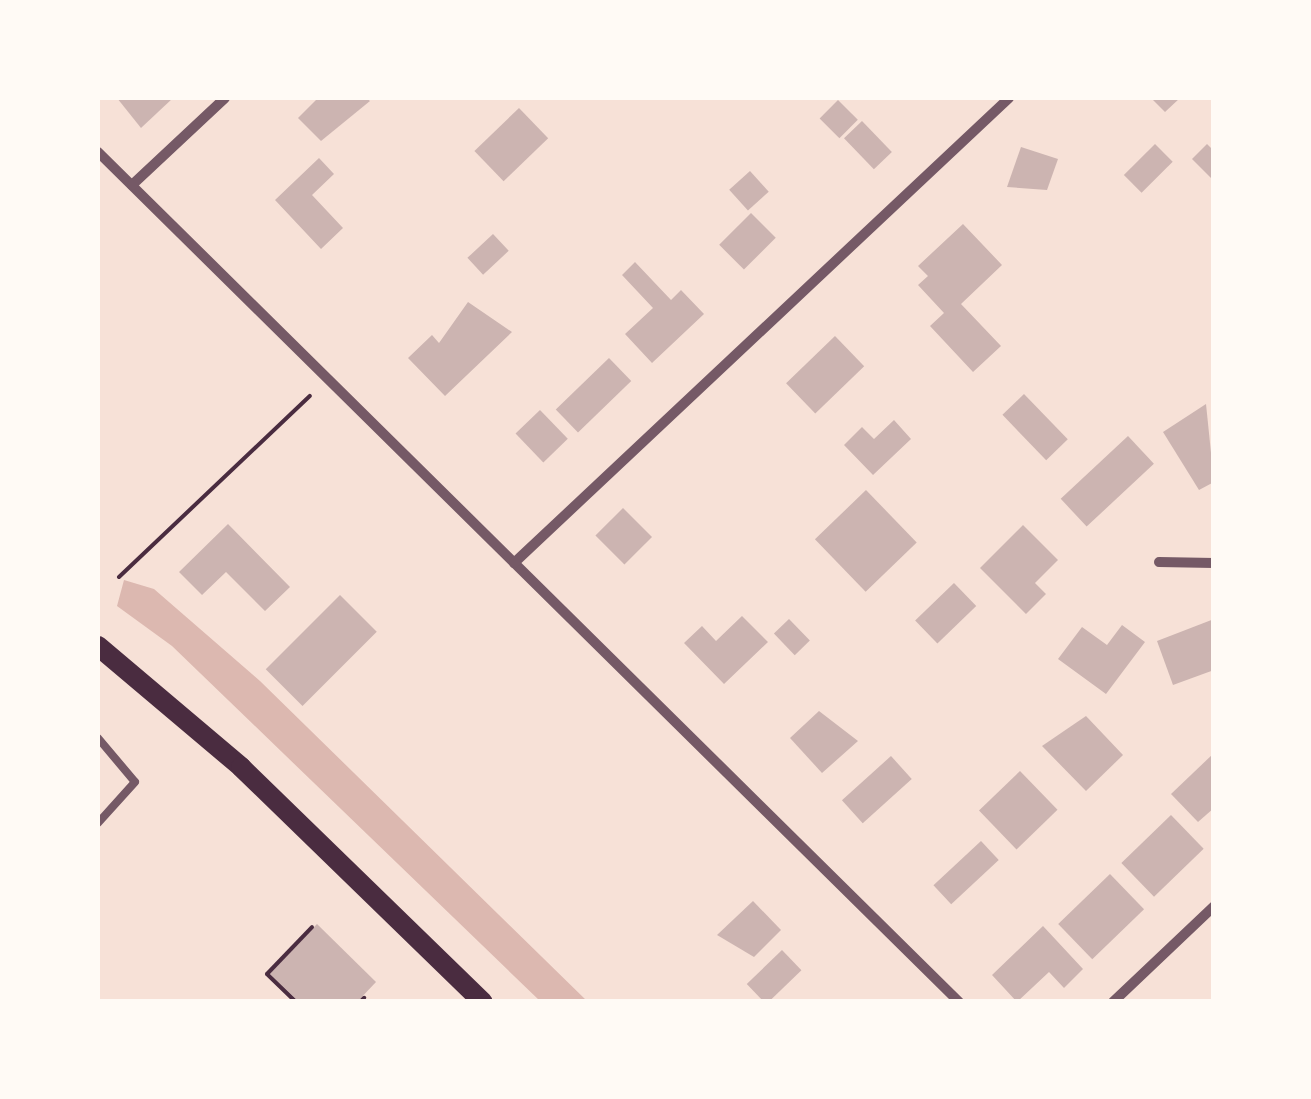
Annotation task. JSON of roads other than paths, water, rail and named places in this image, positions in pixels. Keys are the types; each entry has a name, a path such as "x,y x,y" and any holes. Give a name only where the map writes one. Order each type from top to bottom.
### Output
{"main road":[{"path":"98,646 241,766 483,1002"}],"street":[{"path":"132,185 226,98"},
{"path":"514,564 1009,98"},
{"path":"98,152 959,1002"},
{"path":"1159,562 1214,563"},
{"path":"1113,1002 1214,906"}],"lane":[{"path":"98,738 134,782 98,823"}]}
